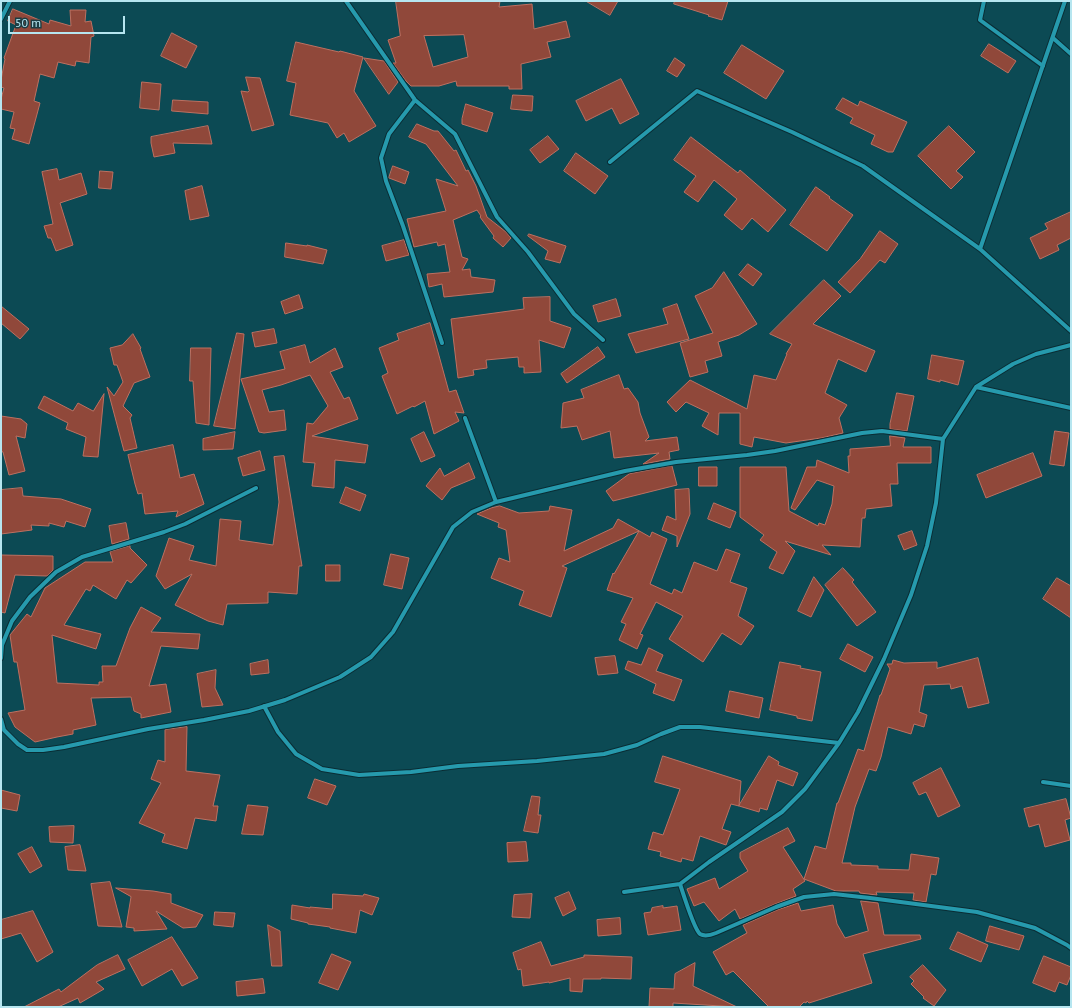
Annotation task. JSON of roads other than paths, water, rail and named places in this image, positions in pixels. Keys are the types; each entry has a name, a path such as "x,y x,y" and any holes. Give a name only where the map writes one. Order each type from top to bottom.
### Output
{"street":[{"path":"1,19 10,1"},
{"path":"346,1 415,100 455,134 497,217 528,252 574,314 603,340"},
{"path":"984,1 980,20 1043,66"},
{"path":"980,249 1065,1"},
{"path":"1053,38 1071,54"},
{"path":"610,162 697,91 792,132 863,166 980,249 1071,331"},
{"path":"415,100 389,134 380,158 386,181 442,343"},
{"path":"624,892 680,884 709,862 782,812 805,789 839,743 858,712 884,659 913,588 927,546 936,503 943,439 976,387 1013,364 1036,354 1071,345"},
{"path":"976,387 1071,408"},
{"path":"465,418 496,502"},
{"path":"1,719 2,732 27,750 42,750 242,712 285,700 340,677 371,657 393,632 453,527 472,512 496,502 625,471 676,462 775,451 862,433 882,431 943,439"},
{"path":"1,658 1,644 12,621 30,597 56,572 82,556 164,532 185,524 256,488"},
{"path":"264,706 278,732 296,754 322,769 359,775 411,772 458,766 537,761 604,754 637,746 661,734 680,727 700,727 839,743"},
{"path":"1043,782 1071,786"},
{"path":"680,884 695,925 700,933 706,936 716,934 804,896 834,894 977,912 1035,928 1071,948"}]}
